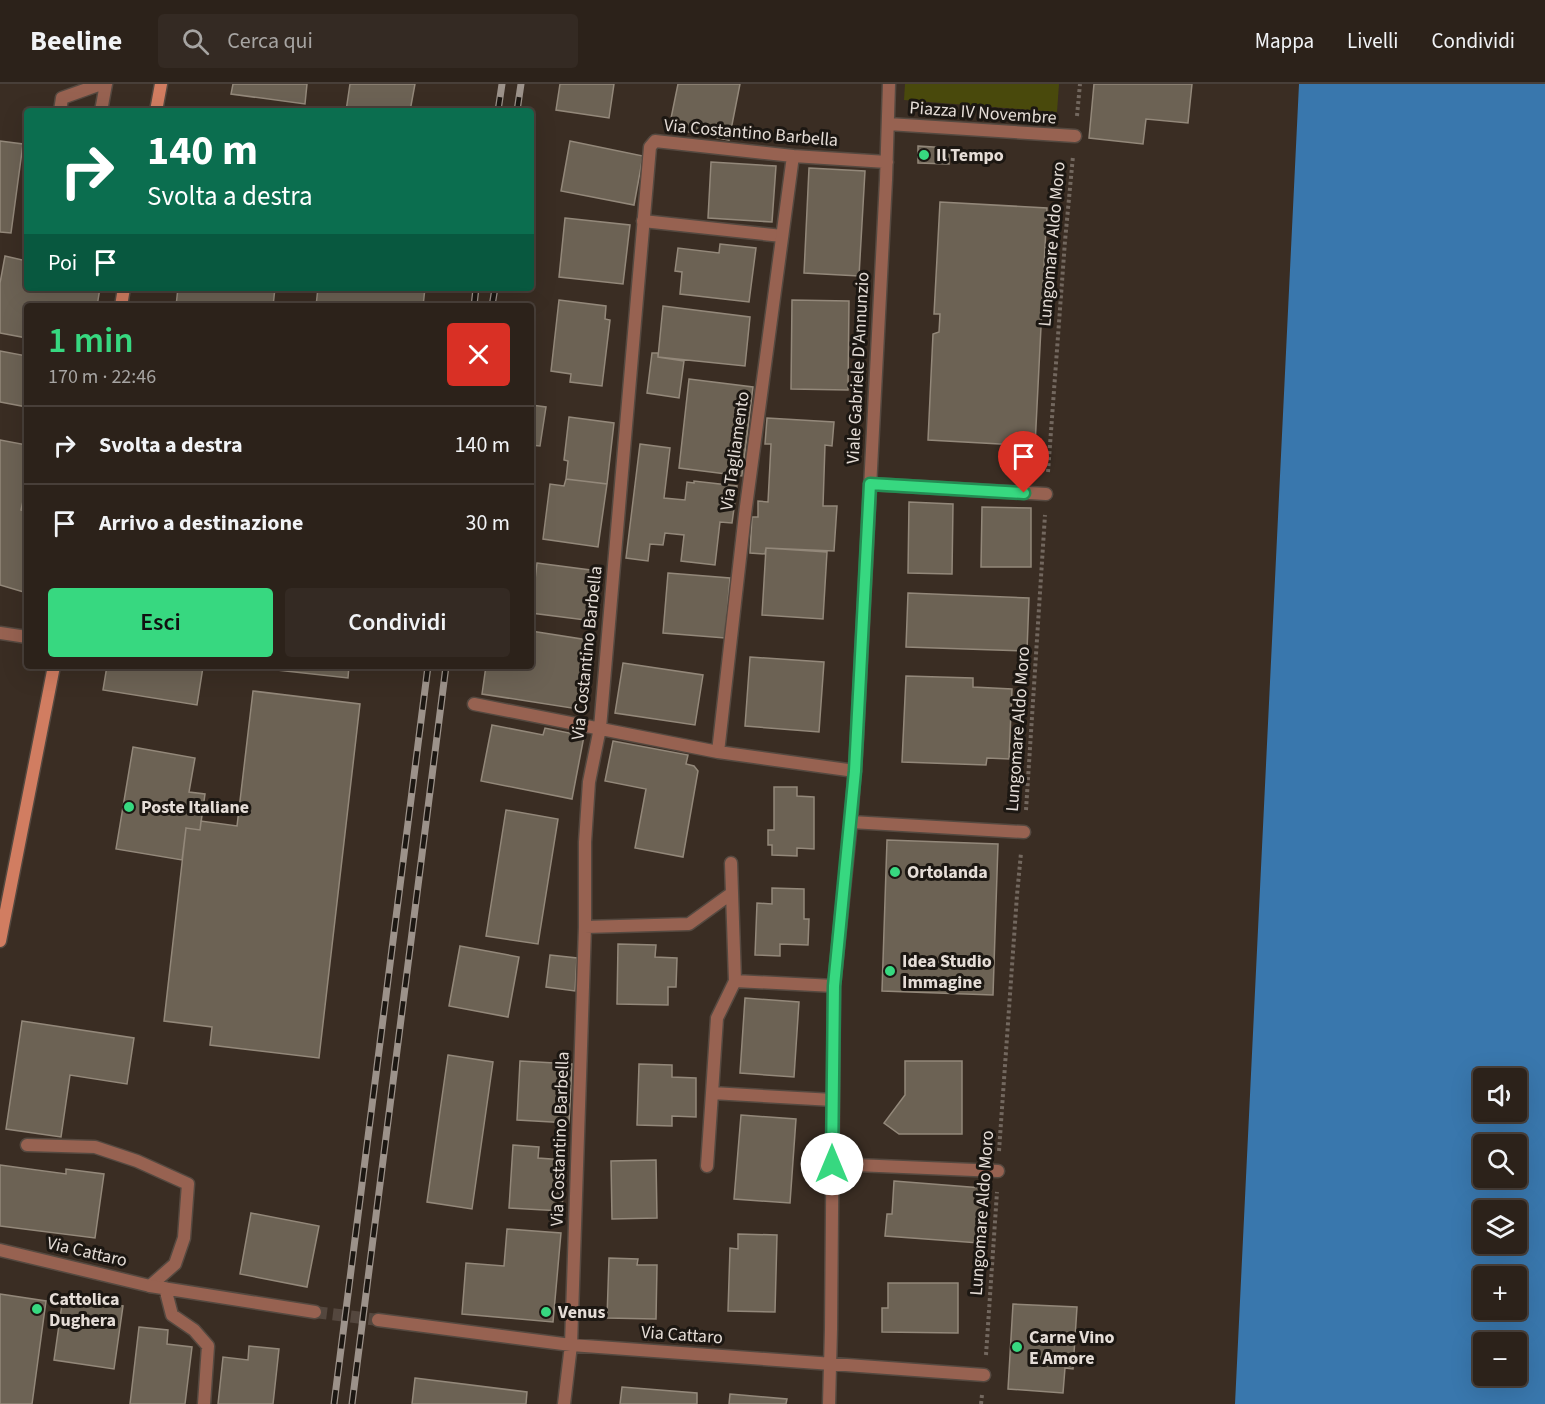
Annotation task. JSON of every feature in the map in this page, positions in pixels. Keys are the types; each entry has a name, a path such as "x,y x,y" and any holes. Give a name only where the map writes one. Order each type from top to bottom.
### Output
{"main road":[{"path":"157,108 161,84"},
{"path":"0,941 53,669"}],"street":[{"path":"60,108 62,98 100,84"},
{"path":"102,108 106,84"},
{"name":"Viale Gabriele D'Annunzio","path":"829,1404 834,986 855,771 887,162 889,84"},
{"name":"Piazza IV Novembre","path":"888,124 1075,136"},
{"name":"Via Costantino Barbella","path":"564,1404 571,1345 585,927 585,842 589,782 600,728 650,147 655,141 792,156 887,162"},
{"name":"Via Tagliamento","path":"718,752 745,514 792,156"},
{"path":"643,221 782,236"},
{"path":"870,484 1046,494"},
{"path":"0,633 24,637"},
{"path":"474,704 718,752 855,771"},
{"path":"851,822 1024,832"},
{"path":"707,1166 717,1018 735,981 731,863"},
{"path":"585,927 689,924 732,893"},
{"path":"735,981 834,986"},
{"path":"712,1093 833,1100"},
{"path":"27,1145 95,1147 137,1161 188,1184 184,1238 175,1264 150,1286"},
{"path":"832,1164 998,1171"},
{"name":"Via Cattaro","path":"0,1250 150,1286 315,1312"},
{"path":"165,1288 172,1315 194,1330 208,1346 204,1404"},
{"name":"Via Cattaro","path":"378,1320 571,1345 984,1375"}],"path":[{"name":"Lungomare Aldo Moro","path":"984,1375 1046,494 1065,241 1080,84"}],"shaded area":[{"path":"905,84 1059,84 1057,112 904,100"}],"water":[{"path":"1299,84 1545,84 1545,1404 1235,1404"}],"building":[{"path":"233,84 307,84 305,104 231,94"},
{"path":"350,84 415,84 411,108 346,108"},
{"path":"560,84 614,84 609,118 556,110"},
{"path":"678,84 740,84 729,140 669,128"},
{"path":"1094,84 1192,84 1188,123 1146,119 1143,144 1089,138"},
{"path":"0,141 23,144 11,233 0,232"},
{"path":"570,141 643,156 634,205 561,191"},
{"path":"918,146 949,148 949,164 918,163"},
{"path":"711,162 776,166 772,222 708,218"},
{"path":"809,168 865,171 859,276 804,273"},
{"path":"940,202 1047,208 1035,446 928,440 933,334 939,332 940,314 934,314"},
{"path":"565,218 630,225 623,284 559,277"},
{"path":"720,244 756,248 749,302 680,294 682,272 675,271 678,248 719,253"},
{"path":"5,256 24,260 24,291 100,291 98,303 24,303 24,337 0,333 0,283"},
{"path":"178,291 275,291 273,303 176,303"},
{"path":"318,291 425,291 423,303 316,303"},
{"path":"559,300 606,306 605,319 610,320 602,386 570,382 571,374 551,371"},
{"path":"792,300 849,301 848,390 791,389"},
{"path":"663,306 750,317 745,366 658,357"},
{"path":"0,351 24,355 24,406 0,402"},
{"path":"652,353 658,353 658,357 684,361 679,398 647,393"},
{"path":"689,379 753,387 742,476 679,468"},
{"path":"534,405 546,407 540,446 534,445"},
{"path":"569,417 614,423 607,484 566,479 568,461 564,460"},
{"path":"767,418 834,422 832,446 825,445 823,506 837,506 834,551 766,548 765,554 750,553 752,517 758,517 758,501 768,502 771,444 765,444"},
{"path":"0,440 24,444 24,496 21,510 24,511 24,592 0,585"},
{"path":"640,444 670,448 664,498 685,500 687,482 737,486 732,523 720,522 715,565 681,561 684,535 665,533 663,545 650,544 648,561 626,558"},
{"path":"566,479 607,484 598,547 543,539 550,484 564,486"},
{"path":"909,502 953,504 952,574 908,573"},
{"path":"982,507 1031,508 1031,567 981,567"},
{"path":"766,548 827,552 823,619 762,615"},
{"path":"537,563 598,571 593,621 534,613"},
{"path":"668,573 730,578 725,638 663,633"},
{"path":"908,593 1029,598 1027,651 906,647"},
{"path":"534,631 588,640 578,709 482,694 486,669 534,669"},
{"path":"750,657 824,662 819,732 745,726"},
{"path":"623,663 703,675 695,725 615,713"},
{"path":"106,669 203,669 197,705 103,690"},
{"path":"267,669 349,669 348,678"},
{"path":"906,676 973,678 973,687 1012,689 1009,759 987,758 986,765 902,762"},
{"path":"253,691 360,704 319,1058 210,1045 212,1027 164,1021 186,828 200,830 201,821 237,826"},
{"path":"492,725 543,735 545,728 584,736 572,799 481,781"},
{"path":"613,741 688,755 686,764 694,766 698,771 683,857 635,848 646,789 605,781"},
{"path":"133,747 195,758 189,792 205,794 200,830 186,828 182,860 116,849"},
{"path":"774,787 797,787 797,796 814,797 814,849 797,848 797,856 772,855 772,845 768,845 768,830 774,830"},
{"path":"506,810 558,819 538,944 486,936"},
{"path":"887,840 998,844 993,995 882,991"},
{"path":"772,888 804,889 804,919 809,919 808,945 780,944 780,956 755,955 757,903 772,904"},
{"path":"618,944 656,945 655,957 677,958 676,987 668,987 668,1005 617,1004"},
{"path":"460,946 519,957 508,1017 449,1006"},
{"path":"550,955 577,958 575,991 546,987"},
{"path":"745,998 799,1002 794,1077 740,1073"},
{"path":"22,1021 134,1038 127,1084 70,1075 61,1137 6,1129"},
{"path":"448,1055 493,1062 472,1209 427,1202"},
{"path":"520,1061 572,1064 569,1123 517,1120"},
{"path":"905,1061 962,1061 962,1134 899,1134 884,1123 905,1095"},
{"path":"639,1064 672,1065 672,1077 696,1078 696,1117 672,1116 672,1126 637,1125"},
{"path":"741,1115 796,1119 790,1203 734,1199"},
{"path":"513,1145 539,1147 538,1158 565,1160 562,1211 509,1208"},
{"path":"656,1160 657,1218 612,1219 611,1161"},
{"path":"0,1165 66,1174 66,1169 104,1174 95,1238 0,1226"},
{"path":"894,1181 982,1188 979,1243 885,1236 887,1214 892,1214"},
{"path":"251,1213 319,1226 307,1287 240,1274"},
{"path":"507,1229 561,1233 553,1322 462,1314 466,1263 504,1266"},
{"path":"738,1234 777,1235 775,1312 728,1311 730,1248 738,1249"},
{"path":"609,1258 638,1259 637,1265 657,1265 656,1319 607,1318"},
{"path":"888,1283 958,1283 958,1333 882,1332 882,1308 888,1308"},
{"path":"0,1294 46,1301 32,1404 0,1404"},
{"path":"63,1297 123,1306 114,1369 54,1360"},
{"path":"1013,1304 1077,1307 1073,1369 1065,1368 1063,1393 1008,1389"},
{"path":"139,1327 168,1330 167,1344 192,1347 185,1404 130,1404"},
{"path":"249,1346 279,1349 273,1404 218,1404 223,1357 248,1360"},
{"path":"415,1378 527,1392 526,1404 412,1404"},
{"path":"622,1387 697,1393 697,1404 620,1404"},
{"path":"730,1394 787,1399 786,1404 729,1404"}],"tunnel":[{"path":"315,1312 378,1320"}],"railway":[{"path":"498,108 502,84"},
{"path":"517,108 521,84"},
{"path":"474,303 476,291"},
{"path":"492,303 494,291"},
{"path":"334,1404 428,669"},
{"path":"352,1404 446,669"}],"place":[{"name":"Il Tempo","path":"924,155"},
{"name":"Poste Italiane","path":"129,807"},
{"name":"Ortolanda","path":"895,872"},
{"name":"Idea Studio Immagine","path":"890,971"},
{"name":"Cattolica Dughera","path":"37,1309"},
{"name":"Venus","path":"546,1312"},
{"name":"Carne Vino E Amore","path":"1017,1347"}],"route":[{"path":"832,1164 834,986 855,771 870,484 1024,493"}]}
